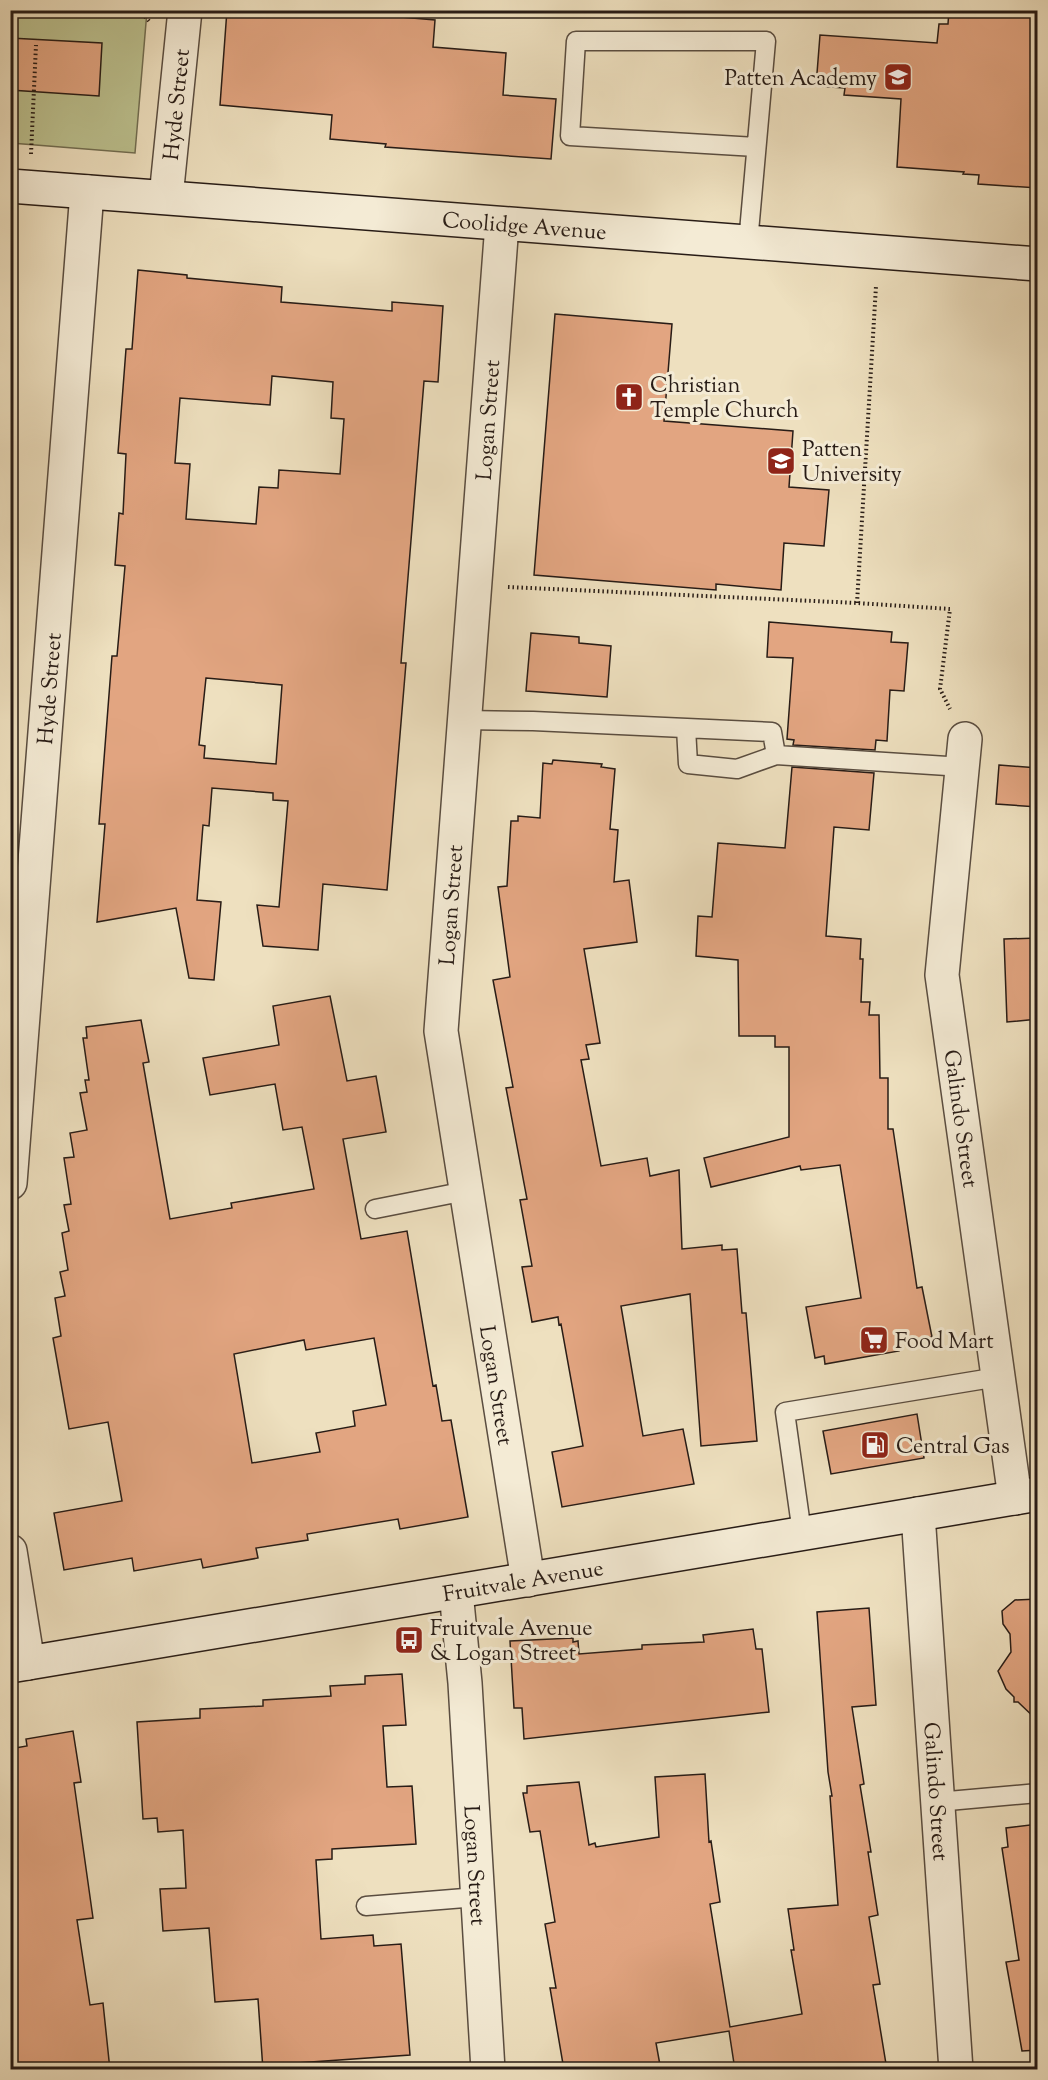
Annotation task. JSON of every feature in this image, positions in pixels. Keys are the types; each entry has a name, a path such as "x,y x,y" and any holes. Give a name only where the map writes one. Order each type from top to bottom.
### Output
{"street":[{"name":"Hyde Street","path":"166,198 184,10"},
{"name":"Coolidge Avenue","path":"22,187 1038,264"},
{"name":"Hyde Street","path":"10,1183 87,192"},
{"name":"Logan Street","path":"502,224 441,1032 528,1580"},
{"name":"Galindo Street","path":"964,753 942,975 998,1377 1026,1496"},
{"name":"Fruitvale Avenue","path":"20,1664 1026,1496"},
{"name":"Galindo Street","path":"918,1514 956,2070"},
{"path":"10,1551 20,1664"},
{"name":"Logan Street","path":"456,1592 465,1683 488,2070"}],"lane":[{"path":"748,243 766,40 576,41 570,136 756,147"},
{"path":"464,720 772,732 776,755"},
{"path":"686,728 688,764 737,769 776,755 964,753"},
{"path":"375,1209 466,1191"},
{"path":"802,1533 785,1412 998,1377"},
{"path":"937,1802 1038,1793"},
{"path":"366,1906 477,1897"}],"path":[{"path":"22,187 31,151 36,45"},
{"path":"857,603 879,251"},
{"path":"474,586 950,609 940,689 964,753"}],"green space":[{"path":"10,11 147,11 135,153 11,143"}],"building":[{"path":"227,10 375,10 391,12 390,16 435,20 433,47 506,53 503,95 556,99 551,159 385,147 386,144 330,139 332,115 220,105"},
{"path":"949,10 1038,12 1038,188 978,184 979,175 963,174 964,172 897,167 901,99 844,95 845,88 816,86 820,35 937,43 939,24 948,24"},
{"path":"10,38 102,43 99,96 10,90"},
{"path":"138,270 187,275 187,278 282,287 281,302 392,311 392,302 443,306 438,382 424,381 401,663 406,663 387,890 323,884 318,950 263,946 257,905 279,907 288,801 273,800 273,793 212,788 209,826 203,825 197,900 221,902 214,980 189,978 176,908 97,922 105,824 99,824 112,656 117,656 125,566 115,565 119,513 123,514 126,454 118,453 126,349 132,349","holes":["272,376 333,382 331,418 344,419 340,474 279,470 278,488 259,487 256,524 186,519 190,464 175,463 180,398 270,405","206,678 282,685 276,764 204,758 205,746 199,745"]},
{"path":"555,314 672,324 664,421 793,431 789,487 829,490 824,546 784,543 781,590 716,584 716,590 534,575"},
{"path":"769,622 892,632 891,642 908,643 904,691 890,690 887,741 876,740 875,750 793,745 794,740 787,739 793,658 767,657"},
{"path":"531,633 579,637 579,643 611,646 607,697 526,691"},
{"path":"553,760 602,764 601,767 615,769 610,829 618,830 614,882 629,880 637,942 584,949 600,1043 586,1045 589,1059 581,1060 601,1166 647,1158 650,1176 679,1170 682,1249 722,1245 722,1250 737,1249 742,1313 746,1313 757,1441 701,1446 690,1294 621,1306 643,1436 683,1429 694,1484 562,1507 552,1452 583,1446 561,1324 559,1325 558,1317 532,1322 522,1267 532,1266 520,1200 527,1199 506,1088 513,1087 493,980 510,977 498,887 507,886 511,821 518,821 518,816 540,818 543,763 552,764"},
{"path":"999,765 1038,768 1038,807 996,804"},
{"path":"792,767 874,773 869,830 834,827 826,936 861,939 860,959 863,959 861,1002 870,1002 869,1015 879,1015 880,1078 888,1078 888,1129 893,1129 917,1288 922,1287 932,1337 898,1343 899,1351 825,1364 824,1356 815,1358 806,1307 861,1298 840,1165 801,1170 800,1166 711,1187 704,1158 789,1137 789,1047 775,1047 775,1036 739,1036 738,960 696,956 698,916 712,917 718,843 785,848"},
{"path":"1038,938 1038,1019 1007,1022 1004,939"},
{"path":"330,996 347,1081 376,1076 386,1132 343,1139 361,1239 407,1231 433,1386 436,1385 442,1421 451,1420 468,1517 400,1529 398,1519 307,1534 308,1540 256,1548 258,1558 203,1568 201,1559 134,1571 132,1558 64,1570 54,1513 122,1501 108,1422 69,1429 53,1338 61,1336 55,1298 65,1296 60,1272 68,1270 62,1233 69,1231 64,1205 71,1204 64,1158 74,1157 70,1133 87,1130 80,1093 87,1092 85,1080 89,1080 83,1038 87,1038 86,1027 141,1020 149,1062 143,1063 170,1219 232,1208 231,1203 314,1189 302,1127 283,1130 275,1084 210,1095 203,1058 279,1045 273,1006","holes":["374,1338 386,1405 353,1411 355,1426 316,1433 320,1452 252,1463 234,1354 304,1340 306,1350"]},
{"path":"917,1414 924,1458 831,1474 823,1431"},
{"path":"1038,1599 1038,1721 1018,1702 1014,1702 1014,1697 1006,1689 998,1671 1011,1652 1010,1634 1003,1624 1002,1611 1015,1600"},
{"path":"869,1608 876,1705 852,1707 864,1784 860,1785 878,1915 869,1917 880,1984 873,1985 887,2070 735,2070 729,2031 656,2043 660,2065 650,2067 650,2070 564,2070 550,1988 556,1988 545,1924 555,1922 540,1831 530,1832 523,1793 527,1793 527,1786 579,1782 589,1845 595,1843 596,1847 659,1837 655,1777 705,1774 709,1842 711,1841 720,1902 710,1904 730,2027 802,2014 791,1950 794,1950 788,1909 838,1905 830,1796 832,1796 828,1772 817,1612"},
{"path":"753,1629 756,1649 762,1649 769,1712 524,1739 522,1708 514,1708 510,1641 573,1638 573,1642 578,1641 579,1654 642,1649 642,1645 704,1642 703,1635"},
{"path":"402,1674 406,1725 383,1726 387,1787 412,1786 416,1844 332,1849 332,1859 316,1860 321,1939 373,1935 374,1946 401,1944 410,2055 297,2063 297,2070 263,2070 258,1999 215,2002 209,1928 163,1931 160,1889 186,1888 183,1830 158,1832 157,1818 143,1819 137,1722 200,1718 200,1709 263,1706 263,1700 331,1696 330,1686 365,1684 365,1676"},
{"path":"73,1731 81,1782 74,1783 93,1918 77,1920 90,2005 103,2003 110,2070 10,2070 10,1749 27,1746 26,1739"},
{"path":"1038,1824 1038,2050 1022,2051 1006,1962 1019,1960 1002,1848 1008,1847 1006,1828"}],"place":[{"name":"Patten Academy","path":"898,77"},
{"name":"Christian Temple Church","path":"629,397"},
{"name":"Patten University","path":"781,461"},
{"name":"Food Mart","path":"874,1340"},
{"name":"Central Gas","path":"875,1445"},
{"name":"Fruitvale Avenue & Logan Street","path":"409,1640"}]}
